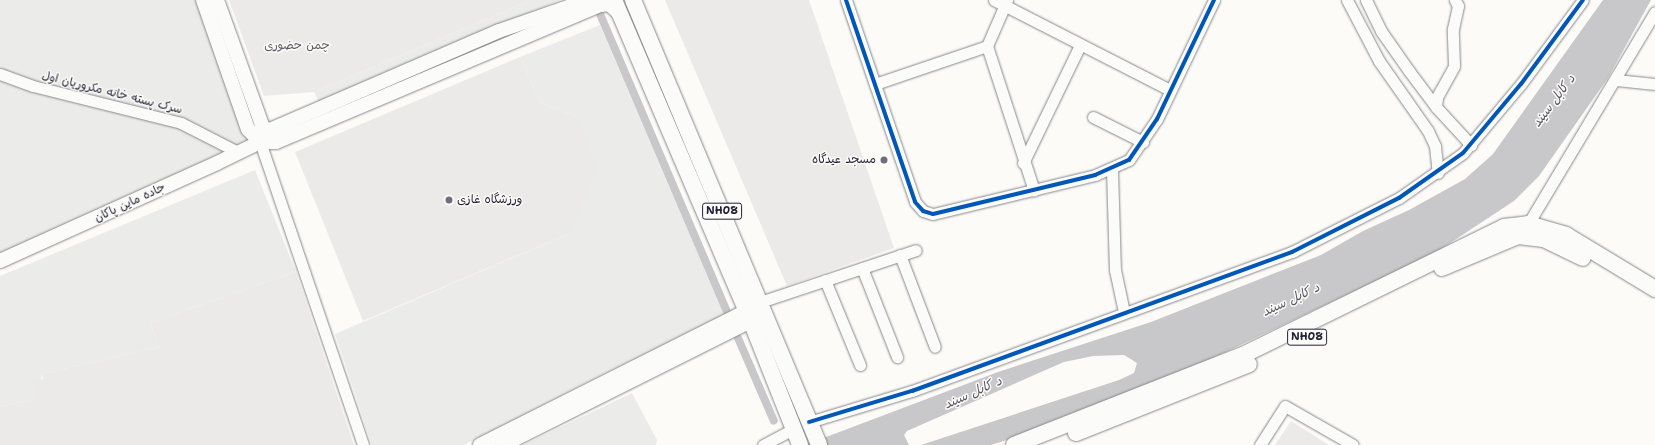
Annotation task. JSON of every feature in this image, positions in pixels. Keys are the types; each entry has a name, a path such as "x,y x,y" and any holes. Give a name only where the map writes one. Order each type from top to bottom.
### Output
{"highway":[{"name":"NH08","path":"633,0 817,442"},
{"name":"NH08","path":"617,7 749,316 800,445"},
{"path":"645,71 657,57"},
{"name":"NH08","path":"1014,445 1247,353 1504,227 1528,224 1566,235 1655,289"},
{"name":"NH08","path":"1044,445 1117,419 1251,363 1331,326 1431,273 1518,236 1556,243 1655,301"}],"main road":[{"path":"203,0 248,129 260,142 276,142 601,5 609,4 617,7"},
{"path":"217,0 262,125 260,142"},
{"path":"260,142 270,130 499,30 588,0"},
{"name":"جاده ماین پاکان","path":"0,261 260,142"},
{"path":"480,445 749,316"},
{"path":"503,445 749,316"}],"street":[{"path":"846,0 915,202 923,212 932,214 1034,191 1112,170 1129,160 1143,142 1214,0"},
{"path":"994,0 1005,3 1080,45 1170,90"},
{"path":"1346,0 1379,61 1428,131 1435,146 1438,173"},
{"path":"1366,0 1381,31 1436,107 1471,145"},
{"path":"1436,107 1437,97 1454,66 1453,29 1458,6 1455,0"},
{"path":"809,422 912,391 1298,249 1399,198 1438,173 1471,145 1583,0"},
{"path":"1005,3 987,46 1023,163 1034,191"},
{"path":"1528,224 1616,80 1655,12"},
{"path":"1023,163 1080,45"},
{"path":"875,84 987,46"},
{"name":"سرک پسته خانه مکروریان اول","path":"0,74 33,86 181,123 238,152"},
{"path":"1616,80 1655,84"},
{"path":"1093,117 1143,142"},
{"path":"260,142 363,445"},
{"path":"1112,170 1115,270 1124,312"},
{"path":"760,302 916,250"},
{"path":"900,255 935,347"},
{"path":"862,268 898,357"},
{"path":"825,280 860,365"},
{"path":"1260,445 1286,406 1353,445"},
{"path":"763,445 793,429"}],"shaded area":[{"path":"0,0 217,0 260,142 0,261"},
{"path":"531,0 560,0 319,102 314,92"},
{"path":"600,25 725,317 609,371 464,445 372,445 335,334 570,233 577,117 540,103 520,57"},
{"path":"255,170 296,272 150,323 160,347 42,374 37,398 0,407 0,276"},
{"path":"632,393 657,440 656,445 523,445"}],"green space":[{"name":"چمن حضوری","path":"229,0 531,0 314,92 264,96"},
{"path":"665,0 809,0 894,248 787,286"},
{"name":"ورزشگاه غازی","path":"520,57 540,103 577,117 597,168 570,233 363,321 295,152"},
{"path":"296,272 354,445 0,445 0,407 37,398 34,381 43,379 42,374 160,347 150,323"},
{"path":"1291,421 1329,445 1275,445"}],"water":[{"name":"د کابل سيند","path":"1603,0 1651,0 1608,78 1539,176 1514,201 1435,253 1194,367 1042,429 991,445 921,445 1119,380 1134,373 1137,363 1124,355 1093,356 1064,362 907,431 904,435 909,445 805,445 998,372 1151,322 1321,255 1363,231 1409,210 1465,179 1493,154"}],"waterway":[{"path":"600,14 729,316"},
{"path":"738,338 774,421"}],"cycle path":[{"path":"846,0 915,202 923,211 933,214 1095,175 1129,160 1157,119 1214,0"},
{"path":"809,422 912,391 1292,252 1399,198 1463,153 1521,84 1583,0"}],"place":[{"name":"مسجد عیدگاه","path":"884,160"},
{"name":"ورزشگاه غازی","path":"449,200"}]}
